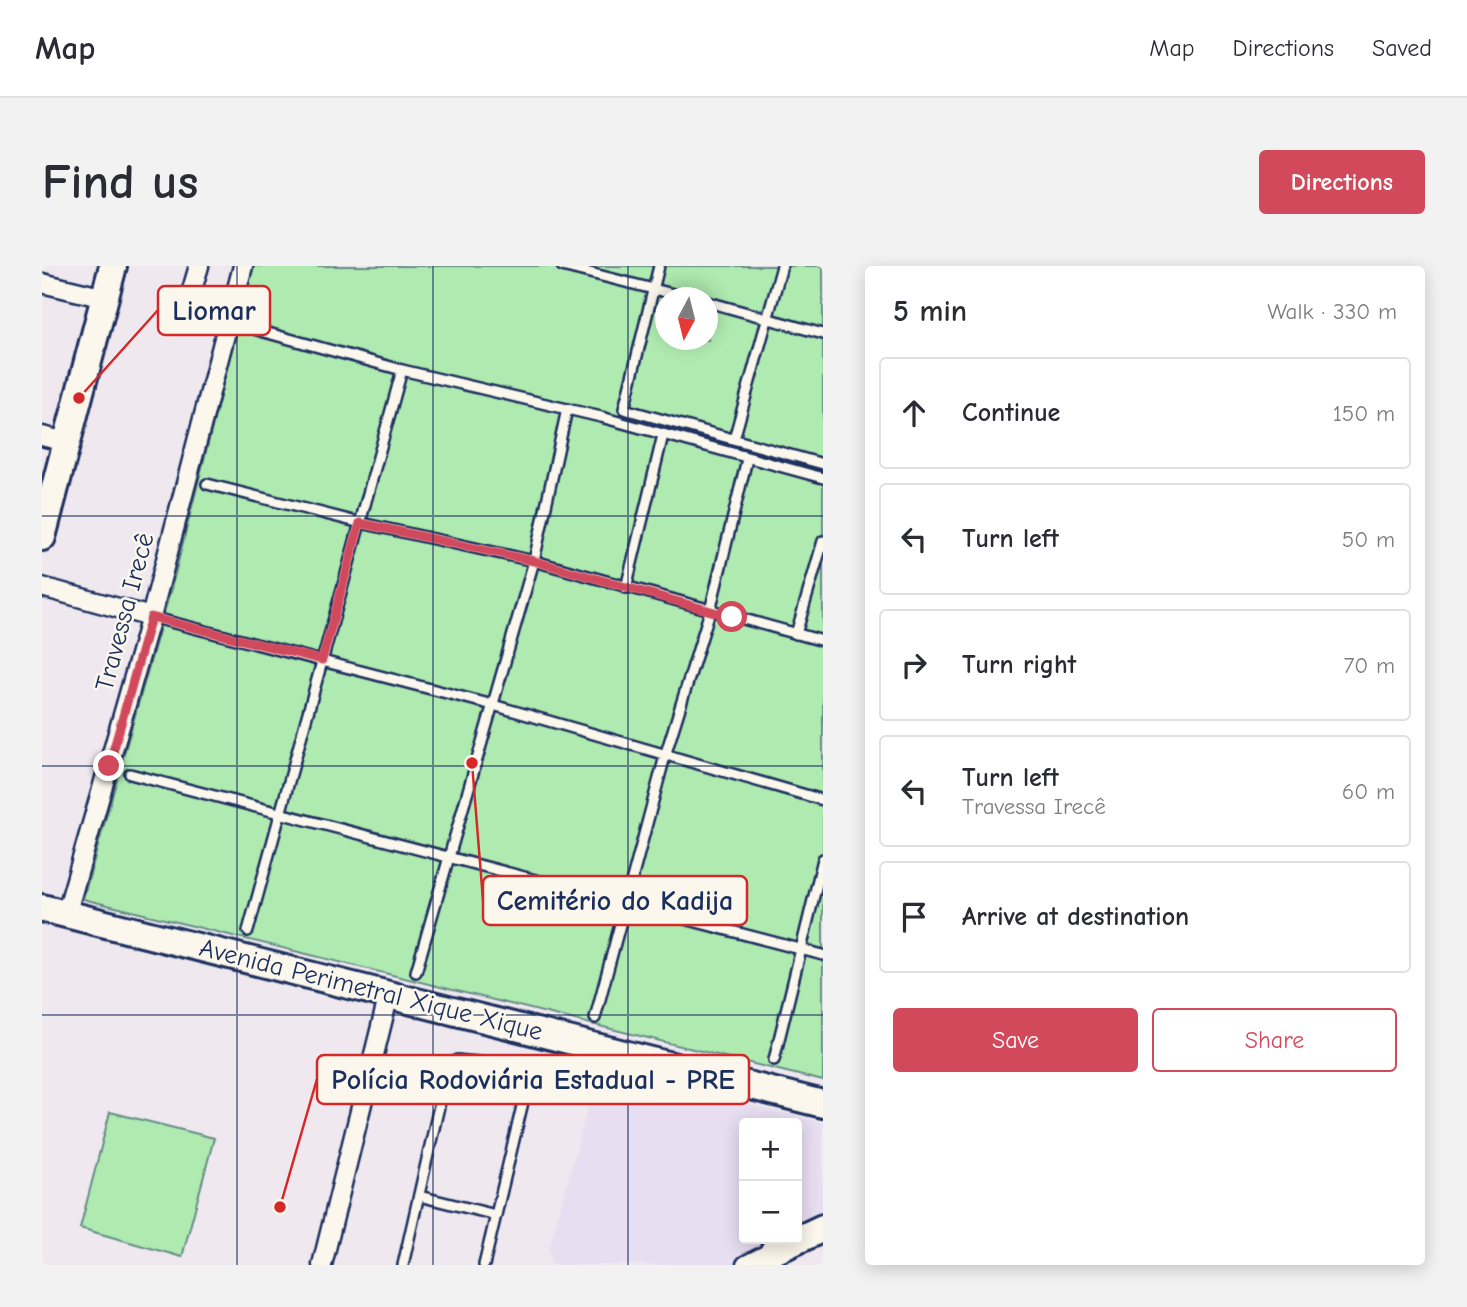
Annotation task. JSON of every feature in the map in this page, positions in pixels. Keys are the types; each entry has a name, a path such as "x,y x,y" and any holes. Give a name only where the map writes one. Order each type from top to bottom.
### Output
{"main road":[{"path":"42,537 54,439 105,298 113,266"},
{"name":"Avenida Perimetral Xique Xique","path":"54,911 823,1104"},
{"path":"774,1251 823,1228"}],"street":[{"path":"199,266 189,300 191,309 230,321"},
{"name":"Travessa Irecê","path":"54,911 157,618 243,266"},
{"path":"42,283 105,298"},
{"path":"42,587 157,618"},
{"path":"322,1265 389,994"},
{"path":"746,1265 774,1251"}],"lane":[{"path":"562,266 653,288"},
{"path":"659,266 624,409 823,464"},
{"path":"734,439 782,266"},
{"path":"718,305 823,334"},
{"path":"257,330 823,478"},
{"path":"248,930 402,370"},
{"path":"416,972 534,561 567,409"},
{"path":"626,588 663,435"},
{"path":"595,1018 665,756 710,611 747,459"},
{"path":"207,484 360,523 534,561 823,641"},
{"path":"796,634 823,541"},
{"path":"157,618 493,705 823,800"},
{"path":"130,774 282,811 823,955"},
{"path":"774,1060 823,859"},
{"path":"403,1265 447,1071 457,1060 497,1064 521,1071 529,1077 484,1265"},
{"path":"419,1196 496,1215"}],"shaded area":[{"path":"599,1068 823,1123 823,1226 802,1236 802,1118 739,1118 739,1244 787,1244 744,1265 553,1265 549,1248"}],"green space":[{"path":"253,266 823,266 823,1081 83,899 174,578"},
{"path":"110,1112 214,1138 182,1257 80,1228"}],"place":[{"name":"Liomar","path":"79,398"},
{"name":"Cemitério do Kadija","path":"472,763"},
{"name":"Polícia Rodoviária Estadual - PRE","path":"280,1207"}],"route":[{"path":"109,766 151,617 322,660 360,523 534,561 732,617"}]}
